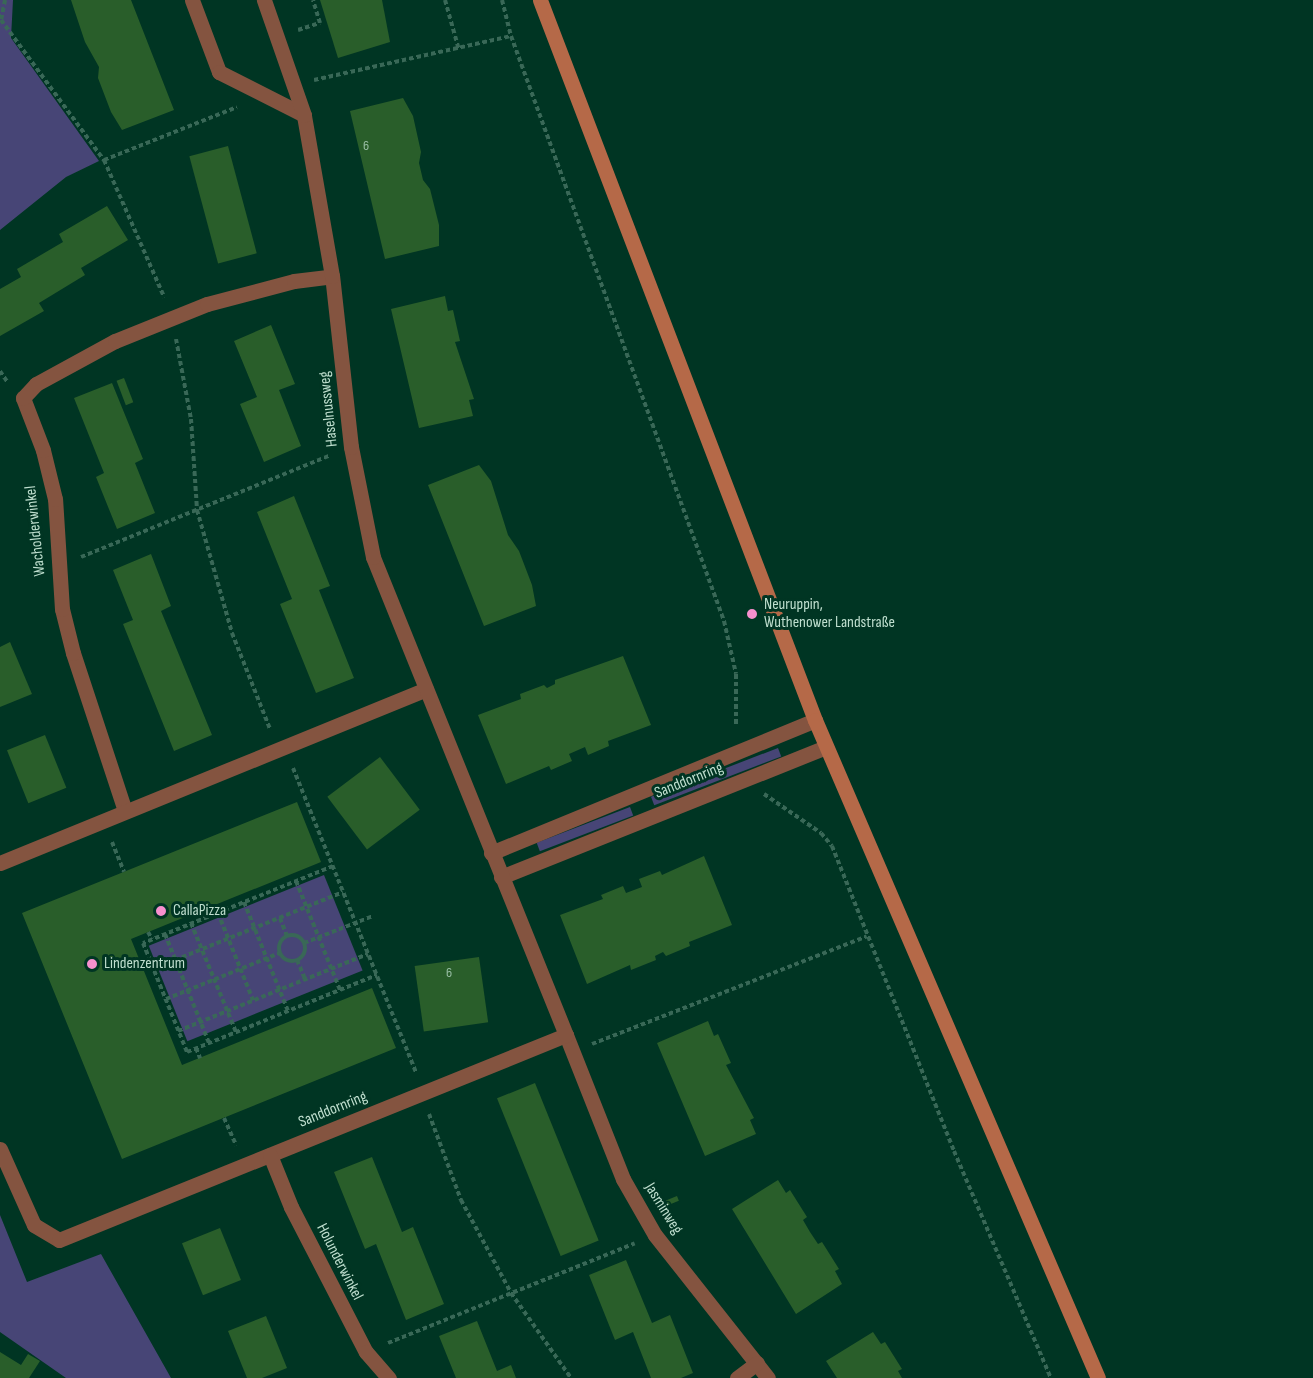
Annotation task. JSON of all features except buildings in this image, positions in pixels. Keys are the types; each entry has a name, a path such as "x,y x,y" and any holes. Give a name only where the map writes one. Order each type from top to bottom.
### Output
{"main road":[{"path":"540,0 815,720 1098,1378"}],"street":[{"path":"192,0 219,72 304,115"},
{"name":"Haselnussweg","path":"264,0 296,84 304,115 332,276 351,447 373,557 426,689"},
{"name":"Wacholderwinkel","path":"125,811 73,653 58,567 55,499 43,450 23,398 36,384 115,341 207,304 294,281 332,276"},
{"path":"0,863 426,689 490,853 566,1035"},
{"name":"Sanddornring","path":"490,853 815,720"},
{"name":"Sanddornring","path":"501,877 826,747"},
{"name":"Sanddornring","path":"0,1149 34,1225 59,1240 566,1035"},
{"name":"Jasminweg","path":"566,1035 623,1179 655,1235 768,1378"},
{"name":"Holunderwinkel","path":"270,1155 291,1207 366,1352 389,1378"},
{"path":"738,1378 757,1363"}],"path":[{"path":"5,0 1,20 104,160 172,318 190,419 197,510 232,633 271,732 284,746 333,866 424,1093 431,1121 461,1200 511,1293 571,1378"},
{"path":"277,37 320,23 313,0"},
{"path":"445,0 459,50"},
{"path":"502,0 511,36 705,574"},
{"path":"296,84 459,50 511,36"},
{"path":"104,160 263,96"},
{"path":"58,567 351,447"},
{"path":"103,820 124,872"},
{"path":"832,846 867,936 1051,1378"},
{"path":"333,866 143,943 178,1030 187,1052 377,975"},
{"path":"296,881 340,990"},
{"path":"175,960 343,892"},
{"path":"244,902 288,1011"},
{"path":"218,913 253,1000"},
{"path":"304,943 373,916"},
{"path":"280,918 287,936"},
{"path":"191,923 236,1032"},
{"path":"148,932 152,939"},
{"path":"165,934 209,1043"},
{"path":"287,936 297,936 304,943 304,953 297,960 287,960 280,953 280,943 287,936"},
{"path":"572,1052 867,936"},
{"path":"166,999 280,953"},
{"path":"178,1030 368,954"},
{"path":"297,960 305,979"},
{"path":"196,1048 200,1058"},
{"path":"224,1118 244,1165"},
{"path":"366,1352 655,1235"}],"shaded area":[{"path":"0,0 13,0 11,38 99,161 66,177 0,230"},
{"path":"778,748 781,756 654,805 651,797"},
{"path":"630,807 633,815 540,851 537,843"},
{"path":"324,875 363,970 187,1041 149,946"},
{"path":"0,1215 27,1282 101,1254 171,1378 66,1378 0,1332"}],"place":[{"name":"Neuruppin, Wuthenower Landstraße","path":"752,614"},
{"name":"CallaPizza","path":"161,911"},
{"name":"Lindenzentrum","path":"92,964"}]}
